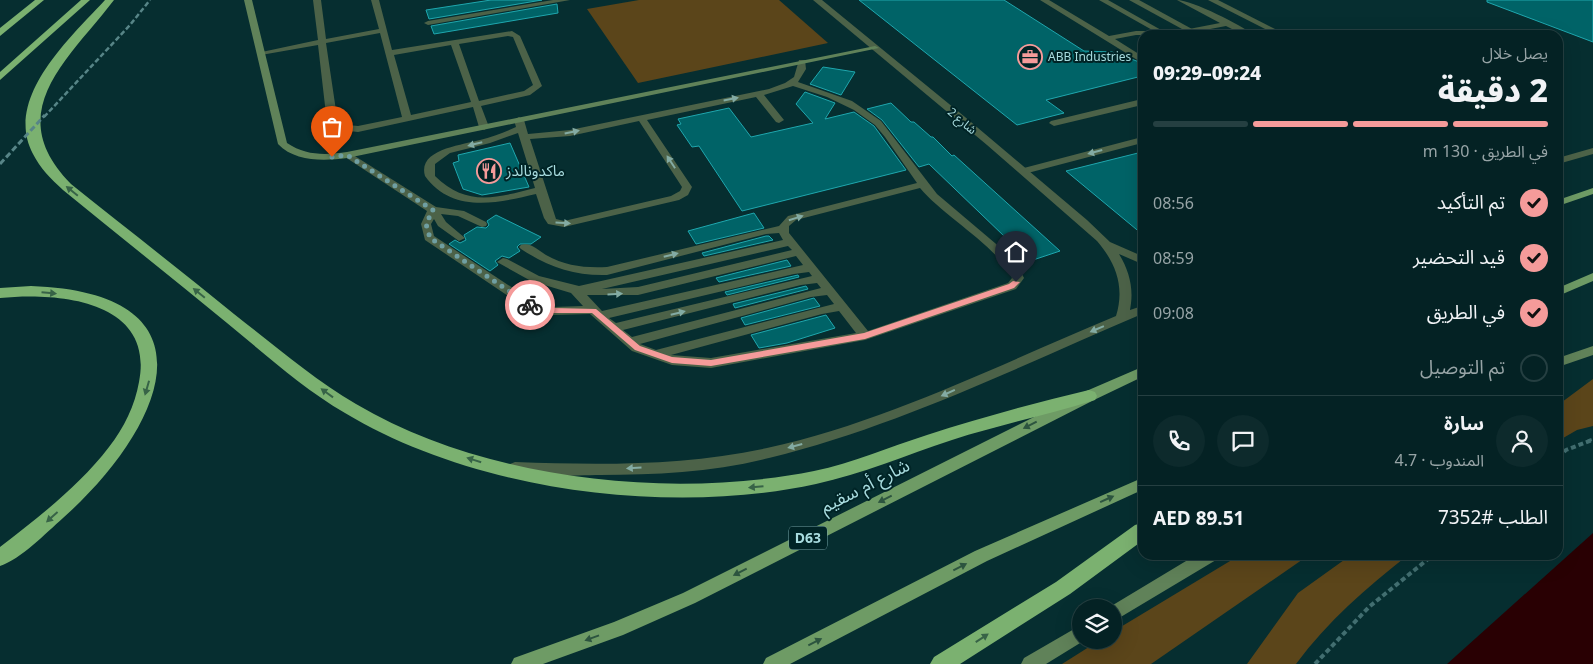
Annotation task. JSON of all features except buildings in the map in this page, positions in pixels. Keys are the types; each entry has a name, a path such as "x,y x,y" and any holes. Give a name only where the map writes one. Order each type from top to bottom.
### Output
{"highway":[{"path":"0,33 40,0"},
{"path":"0,77 86,0"},
{"path":"110,0 52,68 39,88 32,108 31,128 36,148 48,168 82,199 336,400 402,435 440,450 504,468 573,482 659,491 718,490 767,486 815,478 954,433 1090,396"},
{"path":"0,293 45,292 78,296 106,304 128,318 143,335 150,356 149,383 139,413 119,446 88,483 61,509 0,558"},
{"path":"941,664 1063,588 1138,534"}],"main road":[{"path":"1563,201 1593,191"},
{"path":"1563,290 1593,277"},
{"name":"شارع أم سقيم","path":"520,664 617,629 689,598 1090,396 1138,374"},
{"path":"772,664 981,556 1138,486"}],"street":[{"path":"248,0 283,144 290,150 303,155 318,157 347,155 484,127 521,128 570,133 781,88 792,83 802,73 802,62"},
{"path":"317,0 332,123 335,127 358,129 528,94 536,89 537,83 514,34 504,33 389,53"},
{"path":"375,0 407,119"},
{"path":"428,23 532,3 565,0"},
{"name":"شارع 2","path":"817,0 1024,172 1105,244 1121,268 1125,281 1126,306 1122,318"},
{"path":"1044,0 1138,56"},
{"path":"1103,0 1157,30"},
{"path":"1134,0 1189,30"},
{"path":"1181,0 1240,30"},
{"path":"1212,0 1274,30"},
{"path":"1205,30 1249,18"},
{"path":"261,52 384,30"},
{"path":"1109,38 1138,33"},
{"path":"454,42 484,127"},
{"path":"540,190 487,202 468,201 442,188 430,178 429,166 439,155 490,140 521,128 802,62 875,48"},
{"path":"576,291 596,314 631,342 654,355 691,363 711,363 865,336 1012,286 1016,282 1018,273 997,251 944,206 923,184 892,138 880,124 866,113 832,95 792,83"},
{"path":"758,94 779,120"},
{"path":"1054,123 1138,103"},
{"path":"521,128 549,218 552,222 564,224 680,196 687,187 641,117"},
{"path":"1024,172 1138,141"},
{"path":"1563,160 1593,151"},
{"path":"347,155 433,210 442,224 460,238"},
{"path":"783,229 787,221 792,218 923,184"},
{"path":"433,210 460,213 482,224"},
{"path":"433,210 426,224 430,238 520,300 553,311 596,314 794,270 812,268"},
{"path":"783,229 865,336"},
{"path":"525,247 565,269 592,272 607,271 766,231 783,229"},
{"name":"شارع 2","path":"1105,244 1138,258"},
{"path":"503,262 530,277 576,291 602,294 638,291 795,247"},
{"path":"614,328 801,281 820,278"},
{"path":"631,342 811,293 830,291"},
{"path":"654,355 822,310 842,307"},
{"path":"504,468 569,470 635,468 701,463 766,454 819,440 916,407 1138,312"},
{"path":"1563,361 1593,350"},
{"path":"1122,608 1202,560"},
{"path":"1030,664 1072,638"}],"path":[{"path":"1563,452 1593,439"},
{"path":"1315,664 1369,607 1427,560"}],"shaded area":[{"path":"639,0 779,0 828,43 638,83 587,9"},
{"path":"1593,379 1593,426 1577,430 1563,438 1563,401"},
{"path":"1593,533 1593,664 1447,664 1563,560"},
{"path":"1232,560 1302,560 1151,664 1062,664 1086,649 1122,649 1122,626"},
{"path":"1344,560 1402,560 1334,619 1296,664 1247,664 1298,593"}],"railway":[{"path":"44,117 130,25 150,0"},
{"path":"0,164 45,115"}],"way so far":[{"path":"332,157 347,155 433,210 428,217 426,232 435,243 530,305"}],"place":[{"name":"ABB Industries","path":"1030,57"},
{"name":"ماكدونالدز","path":"489,171"}],"route":[{"path":"530,305 553,311 594,310 638,348 672,360 691,363 711,363 865,336 1012,286 1016,282"}]}
